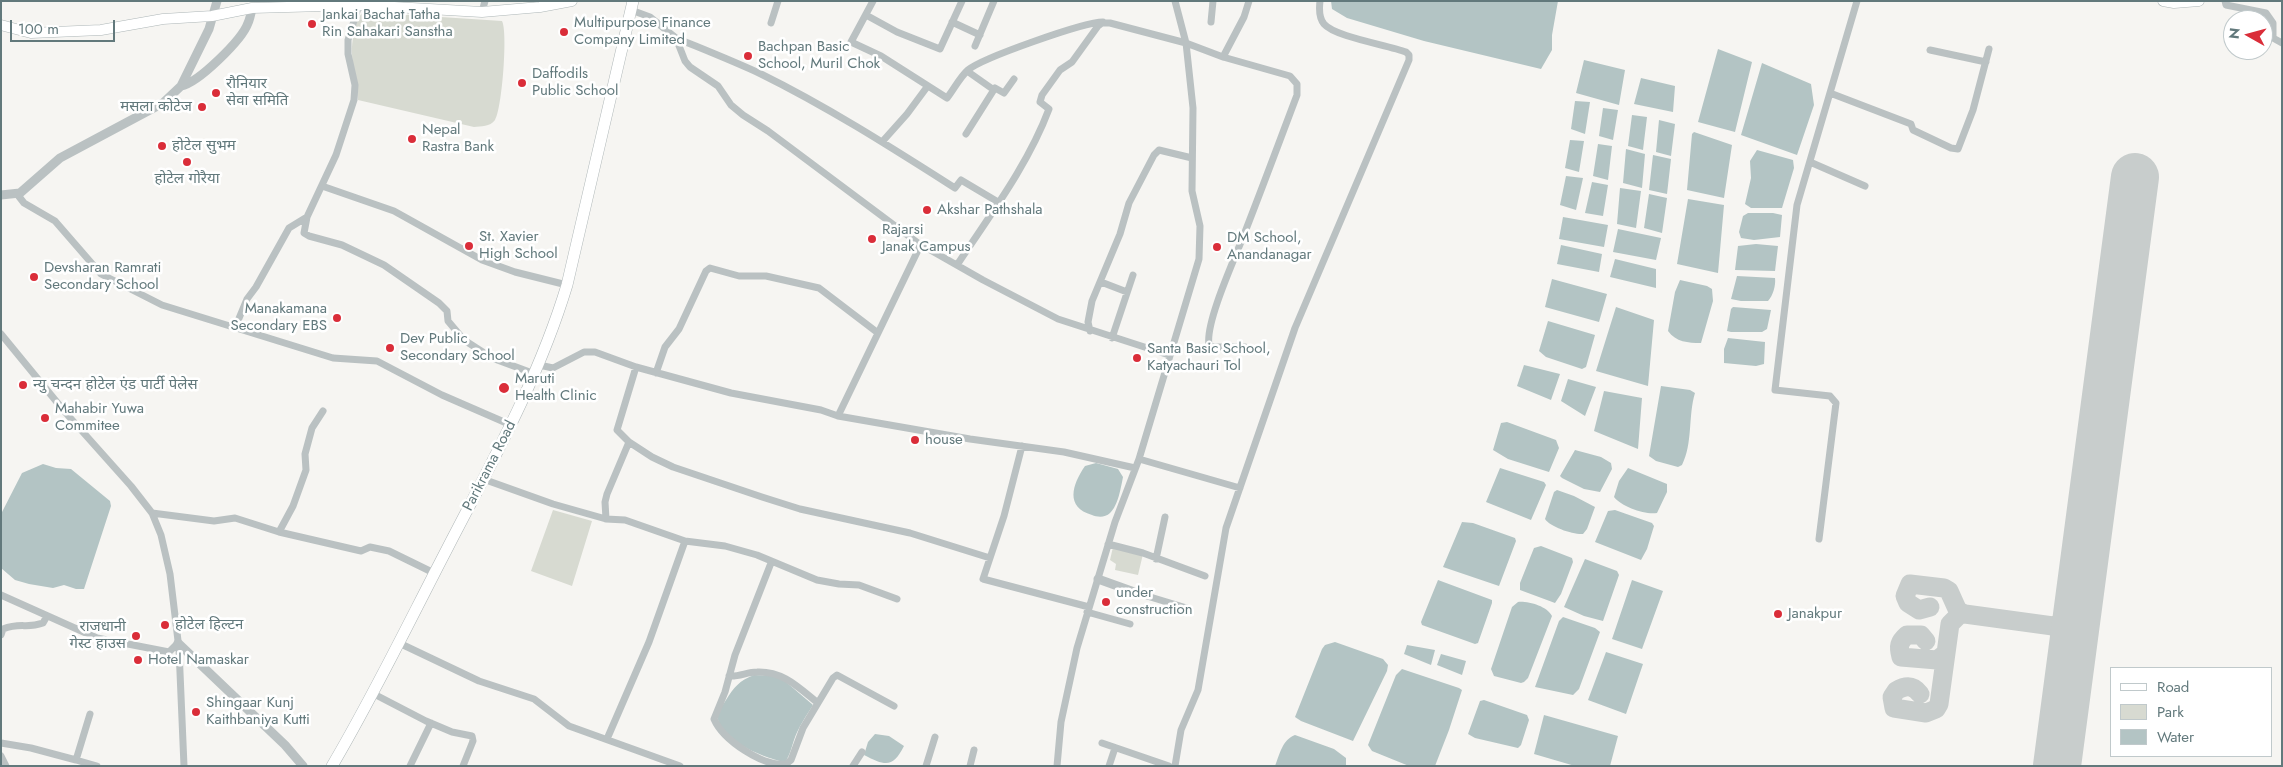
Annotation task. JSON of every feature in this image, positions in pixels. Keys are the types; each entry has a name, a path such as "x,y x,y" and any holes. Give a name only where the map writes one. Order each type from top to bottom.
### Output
{"main road":[{"path":"1,25 31,33 101,30 162,19 212,16 252,8 359,5 540,7 572,1"},
{"path":"2162,1 2174,3 2199,1"},
{"name":"Parikrama Road","path":"332,766 399,643 511,425 556,323 567,285 632,5"}],"street":[{"path":"1,195 17,194 60,158 163,104 181,86 208,29 217,1"},
{"path":"771,23 778,1"},
{"path":"873,1 850,42 881,56 947,98 967,71 988,59 1096,22 1106,22 1186,43 1223,57 1295,79 1298,88 1269,170 1218,300 1209,335 1209,345 1213,347 1245,347"},
{"path":"866,15 897,32 940,49 962,1"},
{"path":"975,46 994,1"},
{"path":"1057,766 1062,722 1077,648 1108,544 1139,459 1199,259 1200,226 1192,191 1193,108 1186,43 1175,1"},
{"path":"1211,22 1213,1"},
{"path":"1223,57 1244,17 1249,1"},
{"path":"1175,766 1181,730 1198,690 1223,541 1240,488 1296,328 1409,60 1406,52 1337,32 1325,26 1320,18 1320,1"},
{"path":"1819,538 1836,403 1830,396 1774,390 1797,205 1857,1"},
{"path":"2225,1 2226,5 2266,13 2273,23 2273,38 2282,43"},
{"path":"359,5 348,40 348,54 355,85 354,100 336,155 307,217 304,233 308,236 342,245 384,265 439,303 447,311 448,321 464,340 492,358 537,369 552,368 578,354 590,352 636,367 731,393 821,410 838,416 1064,452 1135,468"},
{"path":"632,5 676,38 762,74 882,142 955,188 961,180 998,202"},
{"path":"181,86 189,84 196,79 240,36 248,24 252,8"},
{"path":"952,22 980,35"},
{"path":"957,265 998,202 1043,124 1049,109 1040,102 1042,95 1060,70 1072,62 1098,26 1106,22"},
{"path":"676,38 685,61 690,67 718,86 737,110 921,244 1058,319 1090,331 1169,355"},
{"path":"1830,93 1911,124 1913,130 1951,148 1958,149 1973,110 1989,49"},
{"path":"1930,50 1986,62"},
{"path":"967,71 994,90 995,88 1004,92 1014,79"},
{"path":"882,142 927,87"},
{"path":"966,134 994,90"},
{"path":"1090,331 1088,322 1090,306 1101,282 1129,203 1154,155 1159,150 1192,158"},
{"path":"1810,162 1865,186"},
{"path":"322,186 394,211 482,260 516,272 567,285"},
{"path":"17,194 24,203 55,220 101,274 162,305 333,358 377,361 442,395 511,425"},
{"path":"235,328 247,299 256,287 289,228 307,217"},
{"path":"838,416 921,244"},
{"path":"656,372 665,347 678,329 706,271 710,268 739,276 766,276 819,288 878,333"},
{"path":"1112,338 1133,275"},
{"path":"1101,282 1127,292"},
{"path":"1,334 152,513 161,535 170,574 178,643 184,766"},
{"path":"636,367 617,430 629,442 652,457 672,467 800,509 910,533 990,558"},
{"path":"279,532 306,470 305,454 312,428 323,411"},
{"path":"606,519 605,502 629,442"},
{"path":"1022,446 1004,516 984,580 1130,624"},
{"path":"1139,459 1240,488"},
{"path":"483,479 553,504 606,519 625,520 686,541 725,546 756,555 817,580 859,585 897,599"},
{"path":"152,513 214,520 235,518 279,532 361,551 370,546 434,573"},
{"path":"1156,559 1165,517"},
{"path":"607,739 649,642 686,541"},
{"path":"1108,544 1205,576"},
{"path":"771,562 735,655 722,701 714,716 716,724 737,746 768,764 780,765 786,764 791,760 803,728 837,675 894,706"},
{"path":"1098,579 1190,609"},
{"path":"1,595 97,638 129,646 169,652 178,643"},
{"path":"1,634 3,629 17,624 30,627 43,623 47,616"},
{"path":"178,643 285,745 303,766"},
{"path":"399,643 479,681 534,699 569,726 607,739 667,764 680,766"},
{"path":"729,676 753,672 778,673 787,677 818,703"},
{"path":"372,693 431,723 473,738 463,766"},
{"path":"76,760 90,714"},
{"path":"410,766 431,723"},
{"path":"926,766 935,737"},
{"path":"1,743 31,748 97,766"},
{"path":"1102,743 1169,766"},
{"path":"1109,766 1115,748"},
{"path":"970,766 974,750"},
{"path":"853,766 862,752"},
{"path":"1,756 6,766"},
{"path":"1143,766 1146,758"}],"green space":[{"path":"364,12 502,21 504,28 503,71 500,102 495,120 488,125 474,127 358,100 352,48 357,22 360,15"},
{"path":"553,510 592,521 572,586 531,571"},
{"path":"1113,547 1143,554 1138,575 1115,570 1116,564 1110,560"}],"water":[{"path":"1331,1 1558,1 1552,35 1552,50 1541,69 1424,41 1347,18 1332,9"},
{"path":"1718,49 1752,62 1735,132 1698,122"},
{"path":"1584,60 1625,70 1619,105 1576,93"},
{"path":"1762,63 1811,84 1814,105 1797,155 1741,135"},
{"path":"1641,78 1675,86 1673,112 1634,104"},
{"path":"1575,101 1590,102 1585,134 1571,129"},
{"path":"1603,108 1618,110 1613,140 1599,136"},
{"path":"1632,115 1647,117 1643,150 1628,146"},
{"path":"1659,120 1675,124 1671,156 1656,152"},
{"path":"1694,132 1732,145 1724,198 1687,190 1692,134"},
{"path":"1570,140 1584,141 1579,172 1565,168"},
{"path":"1598,144 1612,146 1608,180 1593,176"},
{"path":"1626,149 1645,154 1642,188 1623,183"},
{"path":"1757,150 1793,160 1794,168 1782,208 1751,208 1745,204 1751,178 1750,161"},
{"path":"1653,155 1671,159 1667,194 1649,190"},
{"path":"1566,176 1583,178 1576,210 1560,205"},
{"path":"1592,182 1608,185 1603,216 1585,213"},
{"path":"1620,188 1641,191 1636,228 1617,224"},
{"path":"1649,194 1667,198 1662,233 1644,228"},
{"path":"1688,199 1724,205 1718,273 1677,264"},
{"path":"1748,213 1782,215 1780,237 1754,240 1741,238 1739,232 1743,216"},
{"path":"1563,217 1608,225 1604,247 1559,239"},
{"path":"1618,229 1661,238 1656,260 1613,252"},
{"path":"1756,244 1778,246 1775,271 1735,270 1738,246"},
{"path":"1561,245 1602,254 1599,272 1557,264"},
{"path":"1615,259 1656,269 1656,288 1610,277"},
{"path":"1737,276 1775,278 1774,290 1770,299 1768,301 1741,301 1731,299"},
{"path":"1552,279 1607,294 1599,322 1545,307"},
{"path":"1680,280 1707,286 1712,289 1713,301 1701,343 1683,341 1675,338 1668,331 1675,292"},
{"path":"1616,307 1654,320 1648,386 1596,371"},
{"path":"1733,307 1771,310 1767,329 1762,332 1727,331"},
{"path":"1548,321 1595,335 1586,367 1582,369 1546,357 1539,351"},
{"path":"1728,338 1765,342 1764,364 1756,366 1724,363 1724,349"},
{"path":"1524,365 1560,374 1551,400 1517,386"},
{"path":"1568,379 1596,387 1585,416 1561,401"},
{"path":"1661,386 1690,390 1695,393 1688,448 1682,465 1678,467 1656,461 1649,456"},
{"path":"1604,391 1642,398 1638,449 1594,431"},
{"path":"1507,422 1556,440 1559,448 1549,472 1508,459 1493,450 1501,423"},
{"path":"1575,450 1601,457 1611,463 1612,469 1600,492 1584,489 1560,476"},
{"path":"1096,463 1118,469 1123,477 1119,496 1113,510 1108,515 1099,517 1083,511 1074,501 1074,488 1080,473 1085,466"},
{"path":"43,464 56,468 71,469 110,501 111,506 84,589 76,589 64,585 53,588 29,584 15,580 1,568 1,514 22,473"},
{"path":"1500,468 1544,482 1546,485 1531,520 1486,502"},
{"path":"1628,468 1667,484 1667,492 1657,513 1634,510 1622,504 1614,497 1619,481"},
{"path":"1557,490 1595,507 1587,529 1583,534 1562,530 1545,519 1554,492"},
{"path":"1615,510 1652,523 1654,526 1647,549 1641,560 1595,542 1608,511"},
{"path":"1462,522 1473,523 1515,538 1516,541 1499,586 1443,567"},
{"path":"1541,546 1572,558 1573,562 1561,594 1555,603 1520,590 1520,583 1534,548"},
{"path":"1585,559 1617,571 1619,575 1603,621 1584,616 1564,607"},
{"path":"1438,580 1492,600 1478,643 1475,644 1422,625 1421,622"},
{"path":"1632,580 1663,591 1642,649 1612,639"},
{"path":"1518,602 1537,605 1546,609 1552,616 1528,678 1521,683 1494,676 1491,669 1512,607"},
{"path":"1563,617 1595,628 1600,632 1579,689 1573,695 1535,687 1559,621"},
{"path":"1335,642 1383,659 1388,665 1387,671 1353,741 1295,717 1322,649 1325,645"},
{"path":"1407,645 1435,650 1431,665 1404,654"},
{"path":"1606,652 1643,664 1626,714 1588,700"},
{"path":"1441,654 1466,661 1462,675 1437,665"},
{"path":"1402,669 1462,690 1435,766 1409,766 1372,751 1368,745 1396,675"},
{"path":"754,675 779,676 813,705 802,722 785,762 766,757 743,746 724,732 719,723 718,714 732,691 741,682"},
{"path":"1484,700 1527,715 1529,720 1521,745 1518,748 1475,738 1468,734 1480,701"},
{"path":"1544,715 1618,736 1610,766 1575,766 1534,754"},
{"path":"875,734 889,736 904,746 893,761 888,763 878,762 864,755 868,742"},
{"path":"1295,735 1334,749 1346,758 1346,766 1275,766 1284,744"}],"taxiway":[{"path":"1930,607 1919,610 1908,603 1905,596 1910,584 1944,588 1949,591 1958,611 1965,614"},
{"path":"2053,626 2062,624 2078,606"},
{"path":"1920,694 1912,688 1906,687 1896,691 1892,697 1894,708 1926,713 1936,709 1939,704 1950,624 1959,615 1965,614 2053,626 2065,635 2072,653"},
{"path":"1926,641 1921,635 1907,635 1900,644 1901,657 1937,660 1946,653"}],"runway":[{"path":"2057,766 2135,177"}],"place":[{"name":"Jankai Bachat Tatha Rin Sahakari Sanstha","path":"312,24"},
{"name":"Multipurpose Finance Company Limited","path":"564,32"},
{"name":"Bachpan Basic School, Muril Chok","path":"748,56"},
{"name":"Daffodils Public School","path":"522,83"},
{"name":"रौनियार सेवा समिति","path":"216,93"},
{"name":"मसला कोटेज","path":"202,107"},
{"name":"Nepal Rastra Bank","path":"412,139"},
{"name":"होटेल सुभम","path":"162,146"},
{"name":"होटेल गोरैया","path":"187,162"},
{"name":"Akshar Pathshala","path":"927,210"},
{"name":"Rajarsi Janak Campus","path":"872,239"},
{"name":"St. Xavier High School","path":"469,246"},
{"name":"DM School, Anandanagar","path":"1217,247"},
{"name":"Devsharan Ramrati Secondary School","path":"34,277"},
{"name":"Manakamana Secondary EBS","path":"337,318"},
{"name":"Dev Public Secondary School","path":"390,348"},
{"name":"Santa Basic School, Katyachauri Tol","path":"1137,358"},
{"name":"न्यु चन्दन होटेल एंड पार्टी पेलेस","path":"23,385"},
{"name":"Maruti Health Clinic","path":"504,388"},
{"name":"Mahabir Yuwa Commitee","path":"45,418"},
{"name":"house","path":"915,440"},
{"name":"under construction","path":"1106,602"},
{"name":"Janakpur","path":"1778,614"},
{"name":"होटेल हिल्टन","path":"165,625"},
{"name":"राजधानी गेस्ट हाउस","path":"136,636"},
{"name":"Hotel Namaskar","path":"138,660"},
{"name":"Shingaar Kunj Kaithbaniya Kutti","path":"196,712"}]}
